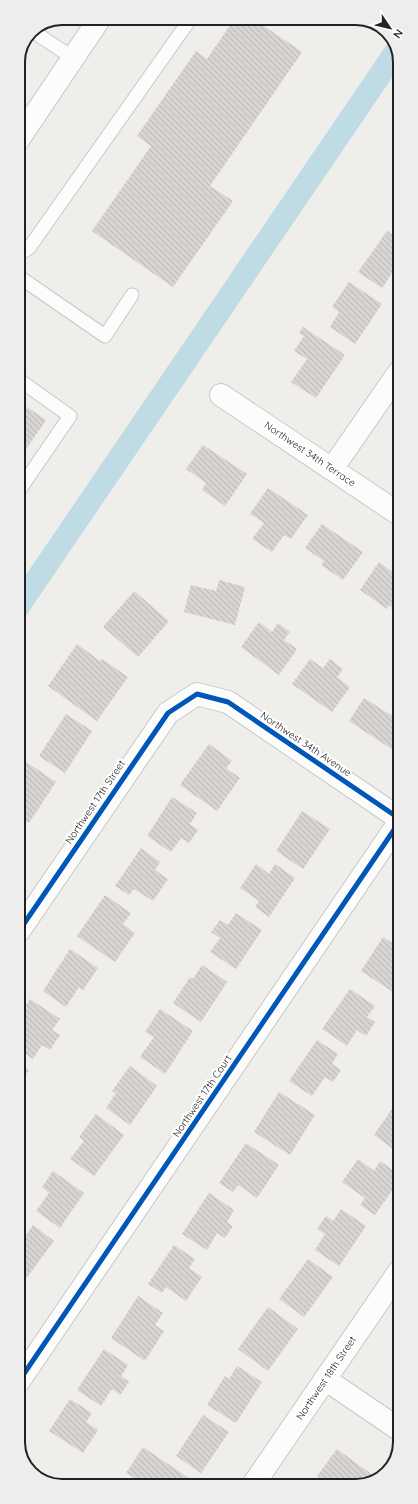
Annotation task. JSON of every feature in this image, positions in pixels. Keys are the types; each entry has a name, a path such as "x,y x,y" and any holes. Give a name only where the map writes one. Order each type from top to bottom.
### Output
{"street":[{"path":"25,130 95,25"},
{"path":"332,469 393,381"},
{"name":"Northwest 34th Terrace","path":"221,395 393,510"},
{"name":"Northwest 34th Avenue","path":"197,694 228,702 393,815"},
{"name":"Northwest 17th Street","path":"25,922 168,713 197,694"},
{"name":"Northwest 17th Court","path":"25,1372 393,830"},
{"name":"Northwest 18th Street","path":"257,1479 393,1280"},
{"path":"325,1379 393,1425"}],"lane":[{"path":"25,251 29,248 186,25"},
{"path":"38,34 73,58"},
{"path":"25,281 105,336 132,295"},
{"path":"25,383 70,416 25,482"}],"building":[{"path":"230,25 262,25 302,52 210,186 233,201 173,287 92,231 151,146 137,136 196,51 207,59"},
{"path":"387,231 393,235 393,272 382,288 358,272"},
{"path":"349,282 382,304 355,344 330,327 339,312 332,307"},
{"path":"303,327 345,355 316,398 291,382 307,359 294,351 304,336 299,333"},
{"path":"25,406 46,420 25,451"},
{"path":"203,445 247,474 225,506 202,490 206,483 186,469"},
{"path":"268,488 308,515 291,539 284,535 272,552 252,539 264,523 250,514"},
{"path":"322,524 363,552 343,580 321,565 324,561 305,548"},
{"path":"379,562 393,572 393,608 389,605 387,609 360,590"},
{"path":"219,580 245,587 235,625 184,612 191,585 216,591"},
{"path":"134,591 169,621 138,657 103,627"},
{"path":"259,622 272,632 278,623 290,632 284,640 297,649 279,675 241,647"},
{"path":"77,644 100,661 102,659 128,677 97,721 48,686"},
{"path":"310,659 323,668 330,659 343,669 337,677 350,687 332,712 292,684"},
{"path":"364,698 393,717 393,750 349,721"},
{"path":"66,714 92,731 65,773 39,756"},
{"path":"209,744 232,761 226,768 240,778 217,811 180,785"},
{"path":"26,762 56,782 29,823 25,821"},
{"path":"172,797 197,813 190,824 198,830 189,843 181,838 171,852 147,836"},
{"path":"302,811 330,829 303,869 276,851"},
{"path":"141,848 160,862 155,870 168,879 153,901 134,889 129,895 115,886"},
{"path":"256,864 269,874 275,864 295,878 269,917 255,907 259,901 240,888"},
{"path":"105,895 131,913 123,924 135,933 115,962 77,936"},
{"path":"236,913 262,930 236,969 210,952 220,938 211,932 220,920 228,925"},
{"path":"383,937 393,943 393,992 361,971"},
{"path":"70,949 98,968 83,990 79,987 66,1007 43,991"},
{"path":"202,965 227,982 201,1022 173,1003 190,977 193,979"},
{"path":"350,989 375,1006 367,1017 375,1022 366,1036 357,1030 347,1046 322,1029"},
{"path":"30,999 60,1019 52,1030 60,1035 50,1050 42,1045 33,1059 25,1053 25,1007"},
{"path":"160,1009 193,1031 165,1074 140,1057 154,1037 145,1032"},
{"path":"317,1040 338,1054 332,1064 341,1070 333,1082 325,1077 312,1096 289,1081"},
{"path":"130,1066 157,1086 130,1125 106,1108 116,1093 112,1091"},
{"path":"25,1067 29,1070 25,1076"},
{"path":"279,1092 315,1115 290,1155 254,1132"},
{"path":"393,1107 393,1149 374,1135"},
{"path":"96,1114 124,1135 94,1176 70,1159 84,1141 79,1137"},
{"path":"246,1143 279,1165 257,1198 238,1185 233,1192 219,1183"},
{"path":"358,1159 374,1171 380,1161 393,1170 393,1189 375,1215 360,1205 365,1198 342,1182"},
{"path":"53,1171 84,1193 60,1228 36,1211 49,1193 42,1187"},
{"path":"209,1193 234,1210 227,1222 233,1226 225,1238 217,1233 207,1250 182,1234"},
{"path":"341,1209 366,1226 339,1266 315,1250 325,1234 317,1229 326,1216 333,1221"},
{"path":"33,1225 54,1241 25,1280 25,1234 26,1235"},
{"path":"174,1245 195,1259 189,1268 202,1277 186,1301 166,1287 162,1293 148,1284"},
{"path":"308,1259 333,1277 304,1317 279,1299"},
{"path":"138,1296 163,1313 155,1325 164,1331 145,1361 111,1338"},
{"path":"268,1307 298,1329 268,1371 238,1349"},
{"path":"104,1349 128,1365 121,1376 129,1382 120,1395 112,1389 101,1406 77,1390"},
{"path":"237,1366 262,1382 236,1423 207,1405 225,1376 229,1379"},
{"path":"70,1399 92,1413 86,1422 98,1430 83,1453 49,1431"},
{"path":"203,1415 229,1432 201,1473 176,1456"},
{"path":"143,1447 190,1479 134,1479 126,1473"},
{"path":"337,1449 372,1475 356,1479 321,1479 317,1476"}],"waterway":[{"path":"25,597 392,57"}],"cycle path":[{"path":"25,922 168,713 197,694 228,702 393,814"},
{"path":"25,1372 393,831"}]}
